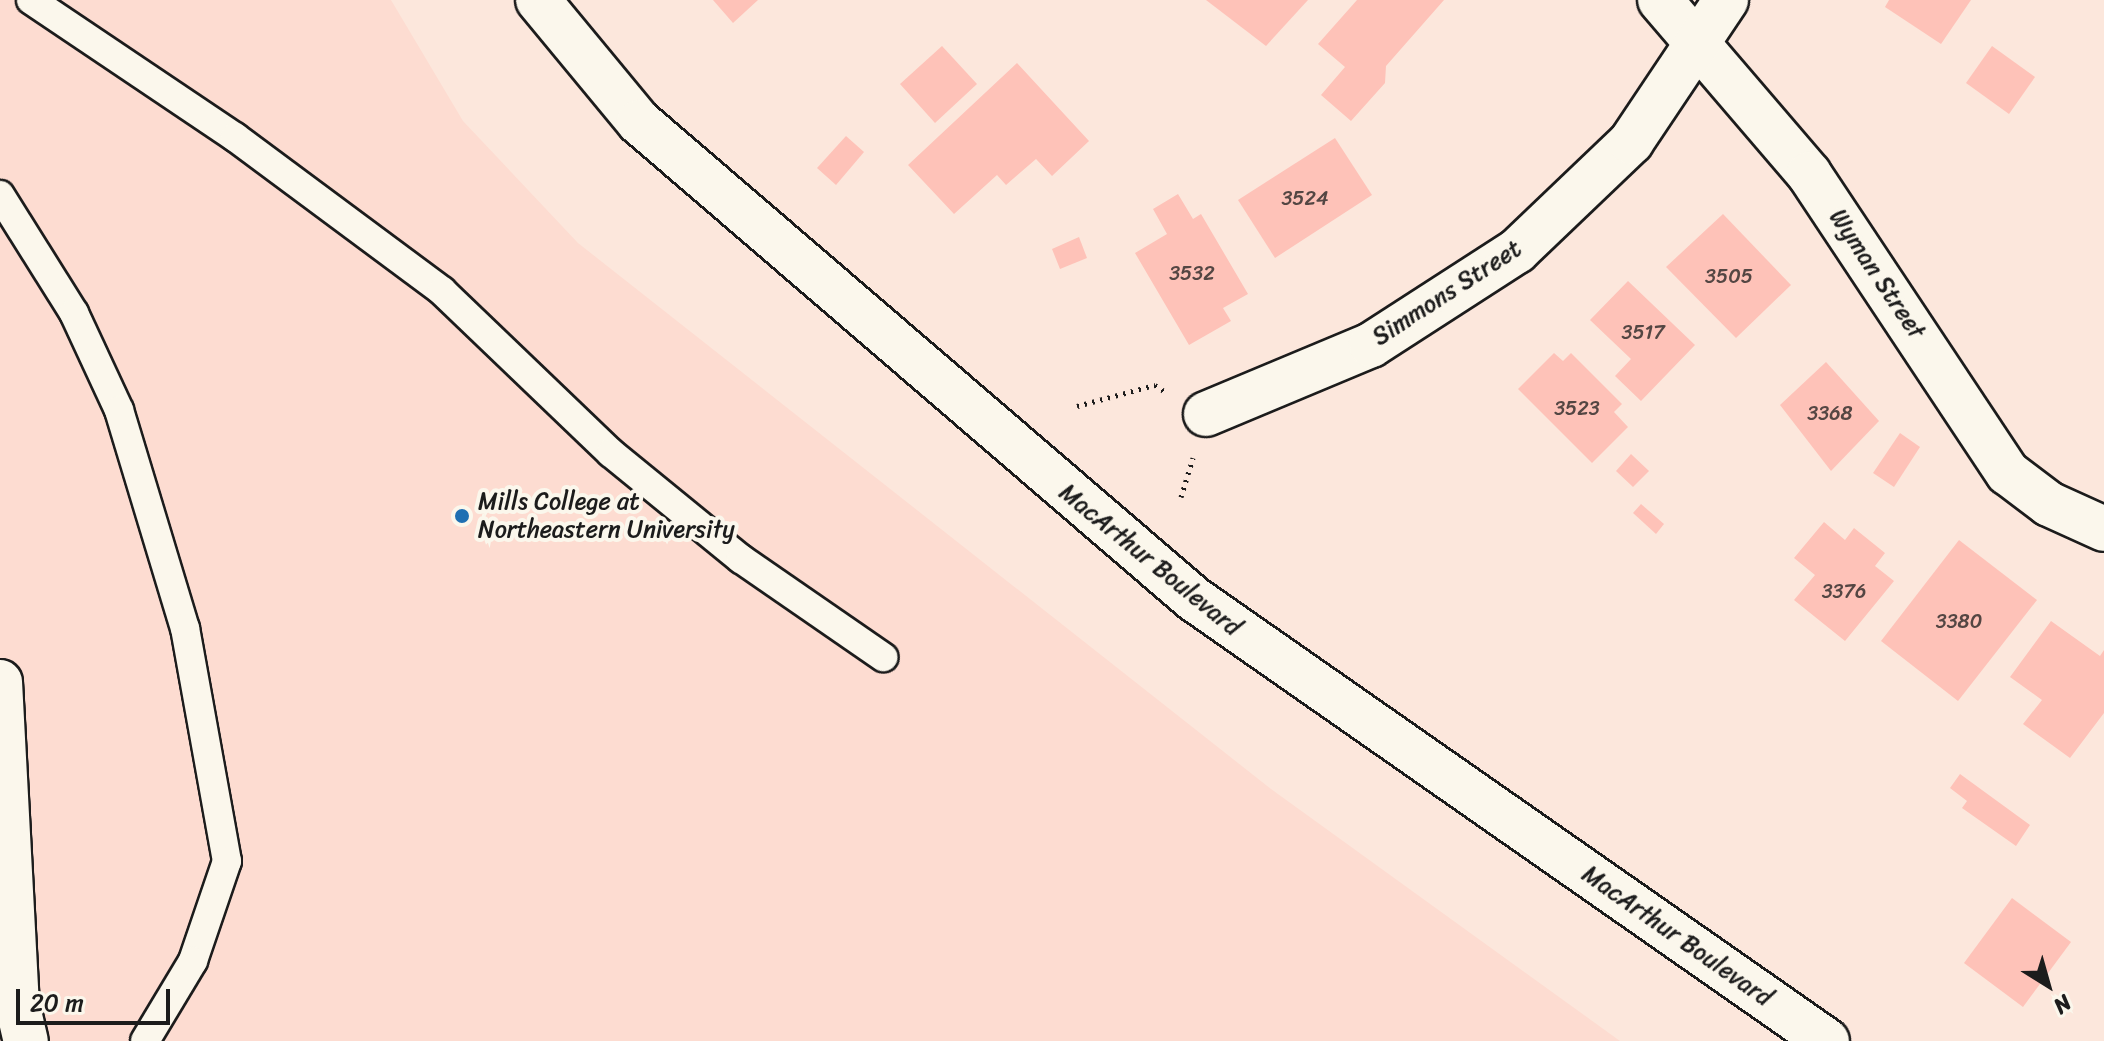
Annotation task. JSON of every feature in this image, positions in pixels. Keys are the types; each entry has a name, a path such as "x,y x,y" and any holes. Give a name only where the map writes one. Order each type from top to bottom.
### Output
{"street":[{"name":"MacArthur Boulevard","path":"538,0 639,122 1174,583 1827,1041"},
{"name":"Wyman Street","path":"1660,0 1809,174 2008,473 2049,504 2104,529"},
{"name":"Simmons Street","path":"1206,414 1371,345 1517,251 1631,142 1726,0"},
{"path":"0,682 17,1003 26,1041"}],"lane":[{"path":"31,0 235,137 442,291 611,453 741,559 883,657"},
{"path":"0,195 74,313 119,410 185,628 227,861 193,961 145,1041"}],"path":[{"path":"1077,406 1155,385 1206,414"}],"shaded area":[{"name":"Mills College at Northeastern University","path":"0,0 391,0 463,121 578,243 1271,789 1620,1041 0,1041"}],"building":[{"path":"713,0 758,0 733,23"},
{"path":"1206,0 1308,0 1266,46"},
{"path":"1357,0 1444,0 1386,66 1385,83 1351,121 1321,95 1345,67 1318,44"},
{"path":"1889,0 1971,0 1941,44 1885,7"},
{"path":"942,46 977,84 935,123 900,84"},
{"path":"1992,46 2035,77 2009,114 1966,83"},
{"path":"1017,63 1089,141 1052,176 1036,159 1006,185 997,175 954,214 908,165"},
{"path":"846,136 864,152 836,185 817,168"},
{"path":"1335,138 1372,195 1275,258 1238,200"},
{"path":"1178,194 1193,219 1201,214 1248,294 1223,308 1231,321 1189,345 1135,253 1167,234 1153,209"},
{"path":"1723,214 1791,285 1736,338 1666,267"},
{"path":"1079,237 1087,258 1060,269 1052,249"},
{"path":"1628,281 1695,345 1641,401 1615,376 1631,359 1590,320"},
{"path":"1554,353 1563,361 1571,353 1622,404 1614,412 1628,427 1592,463 1518,389"},
{"path":"1826,362 1879,421 1831,471 1780,405"},
{"path":"1900,433 1920,447 1894,487 1873,473"},
{"path":"1631,454 1649,471 1633,487 1616,471"},
{"path":"1641,504 1664,524 1656,534 1633,513"},
{"path":"1824,522 1845,540 1854,528 1885,553 1875,566 1894,581 1845,641 1794,600 1815,575 1794,558"},
{"path":"1959,540 2037,600 1958,701 1881,641"},
{"path":"2051,621 2100,656 2104,650 2104,713 2070,758 2023,724 2042,700 2010,677"},
{"path":"1960,774 2030,825 2016,846 1962,808 1967,801 1950,788"},
{"path":"2012,898 2071,942 2023,1007 1964,963"}],"place":[{"name":"Mills College at Northeastern University","path":"462,516"}]}
